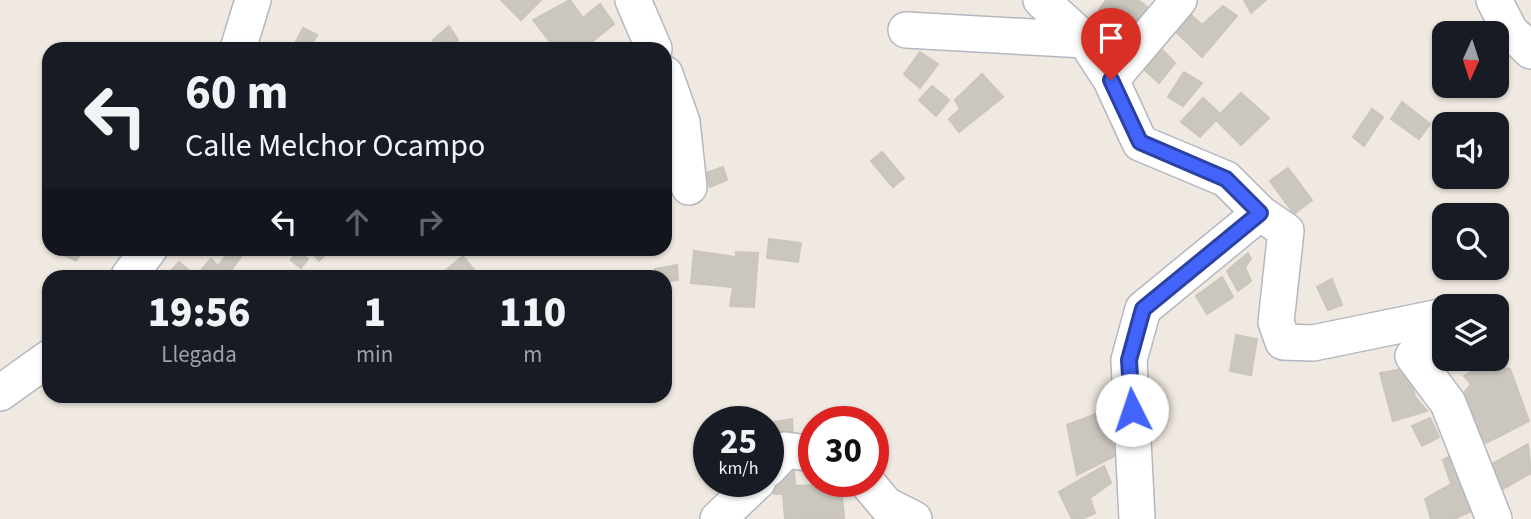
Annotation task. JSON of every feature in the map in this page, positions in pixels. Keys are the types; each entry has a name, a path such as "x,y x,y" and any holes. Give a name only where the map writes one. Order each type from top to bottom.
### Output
{"street":[{"path":"240,42 253,0"},
{"path":"633,0 651,42"},
{"path":"1041,0 1085,40 1111,80 1140,142 1226,179 1260,213 1286,231 1276,322 1283,342 1313,343 1432,319"},
{"path":"1111,80 1179,0"},
{"path":"1493,0 1510,31 1531,51"},
{"path":"906,30 1085,40"},
{"path":"672,94 689,187"},
{"path":"1137,519 1129,360 1143,309 1260,213"},
{"path":"1432,344 1413,356 1448,403 1494,519"},
{"path":"0,393 42,363"},
{"path":"718,519 741,497"},
{"path":"879,497 886,505 914,519"}],"building":[{"path":"501,0 541,0 521,20"},
{"path":"570,0 583,18 600,4 614,24 592,42 550,42 533,20"},
{"path":"1106,0 1138,0 1155,13 1127,41 1110,33 1117,22 1099,10"},
{"path":"1244,0 1266,0 1251,13"},
{"path":"1223,6 1237,16 1202,57 1172,28 1187,11 1202,25"},
{"path":"449,26 458,40 435,42 433,40"},
{"path":"303,28 317,35 314,42 296,42"},
{"path":"1155,42 1175,63 1159,83 1137,63"},
{"path":"920,52 938,64 920,88 904,74"},
{"path":"1184,72 1202,83 1183,106 1168,97"},
{"path":"982,74 1003,97 959,132 949,119 960,109 955,100"},
{"path":"932,86 949,100 936,116 919,100"},
{"path":"1241,93 1269,118 1241,145 1216,120 1200,137 1181,122 1203,98 1220,114"},
{"path":"1402,102 1430,124 1419,139 1391,119"},
{"path":"1372,109 1383,117 1364,146 1353,137"},
{"path":"882,152 904,178 893,187 871,161"},
{"path":"723,167 727,180 710,187 706,173"},
{"path":"1288,168 1312,200 1294,214 1270,181"},
{"path":"769,239 801,243 798,262 767,258"},
{"path":"694,251 736,257 736,252 758,253 754,307 730,306 733,287 691,283"},
{"path":"1248,253 1251,259 1245,267 1251,281 1238,291 1227,271"},
{"path":"66,256 79,256 76,261"},
{"path":"226,256 241,256 231,270 202,269 211,259 218,266"},
{"path":"294,256 305,256 308,259 301,268 291,260"},
{"path":"463,256 474,270 446,270"},
{"path":"179,262 189,270 172,270"},
{"path":"677,265 678,280 672,281 672,270 655,269"},
{"path":"1222,277 1233,297 1207,314 1196,296"},
{"path":"1332,279 1342,305 1328,310 1317,287"},
{"path":"1236,335 1257,339 1251,375 1230,371"},
{"path":"1409,368 1415,397 1427,411 1393,421 1380,373"},
{"path":"1510,369 1529,421 1486,443 1481,434 1472,438 1458,410 1469,401 1464,393 1471,384 1464,376 1472,371"},
{"path":"1101,412 1104,422 1109,421 1115,456 1077,475 1067,425"},
{"path":"1430,418 1439,437 1422,446 1412,426"},
{"path":"792,419 793,435 784,436 784,420"},
{"path":"1528,444 1531,473 1494,494 1483,469"},
{"path":"1454,454 1476,509 1454,519 1431,519 1425,499 1451,484 1443,460"},
{"path":"1104,466 1111,483 1090,498 1095,513 1082,519 1072,519 1059,492"},
{"path":"794,467 798,497 842,497 844,518 785,519 784,468"}],"route":[{"path":"1111,80 1140,142 1226,179 1260,213 1143,309 1129,360 1132,410"}]}
